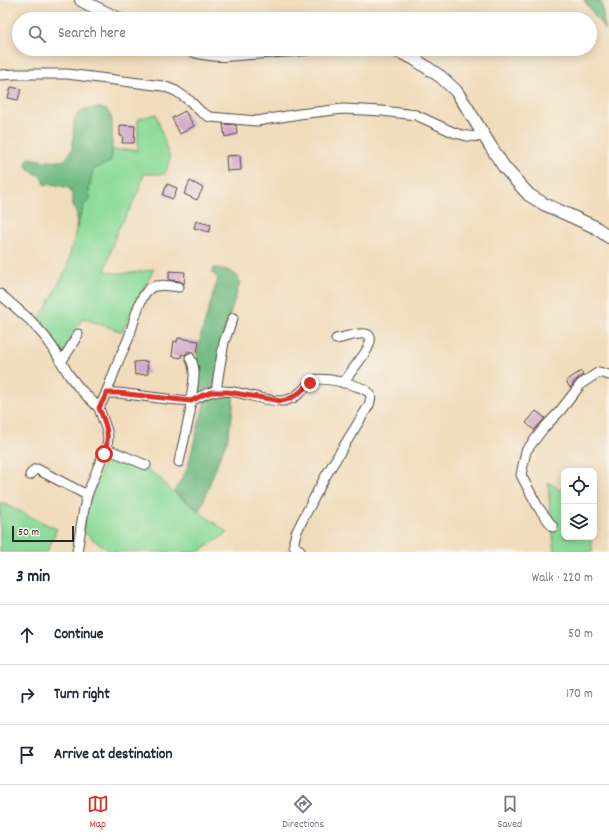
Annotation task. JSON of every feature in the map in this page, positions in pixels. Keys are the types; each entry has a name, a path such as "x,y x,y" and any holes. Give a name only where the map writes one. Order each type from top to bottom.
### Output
{"street":[{"path":"81,0 105,12"},
{"path":"409,56 441,77 456,91 504,167 529,195 544,204 595,227 609,237"},
{"path":"0,75 67,74 163,86 176,91 190,101 201,112 210,117 257,122 299,114 343,109 382,111 416,114 455,133 468,136 485,137"},
{"path":"99,408 107,393 118,361 130,335 140,303 148,290 156,286 179,287"},
{"path":"0,294 37,328 50,343 69,375 80,389 99,408 107,431 108,441 106,449 87,495 77,552"},
{"path":"216,392 224,342 233,318"},
{"path":"61,362 78,334"},
{"path":"336,339 362,334 369,335 371,337 365,353 343,383"},
{"path":"179,462 190,413 194,383 194,365 190,358"},
{"path":"553,527 538,507 521,475 526,451 581,384 599,372 609,375"},
{"path":"107,393 191,401 203,395 216,392 234,392 281,401 296,396 315,380 343,383 360,387 367,391 370,394 371,400 325,477 298,528 294,538 294,546 300,550"},
{"path":"106,449 146,465"},
{"path":"30,475 37,469 87,495"}],"green space":[{"path":"584,0 601,0 605,30 597,19 597,12 592,12"},
{"path":"99,108 107,110 112,119 112,155 110,162 93,170 89,188 90,200 84,205 76,230 77,214 73,206 73,198 70,189 52,184 45,185 42,178 30,171 26,166 29,158 52,161 65,160 72,148 74,126 77,115 80,111 86,109"},
{"path":"156,114 170,159 165,174 144,174 139,190 118,229 105,271 122,273 154,269 122,332 82,318 61,357 37,323 66,270 84,204 90,200 89,188 93,170 110,162 112,150 138,150 138,119"},
{"path":"213,269 227,270 233,273 240,282 225,330 215,385 211,389 194,397 196,364 201,335 218,278 212,273"},
{"path":"212,395 232,395 233,411 227,441 218,460 199,511 174,491 187,469 206,397"},
{"path":"109,452 160,478 168,488 228,533 198,552 112,552 94,540 83,531 88,506"},
{"path":"548,482 561,490 561,540 591,540 593,552 555,552"},
{"path":"0,502 57,529 47,552 0,552"}],"building":[{"path":"11,87 21,89 18,100 8,98"},
{"path":"185,111 194,126 180,134 172,118"},
{"path":"223,124 236,125 237,134 225,137"},
{"path":"120,125 135,126 134,143 122,143 123,136 120,136"},
{"path":"240,155 241,170 227,171 226,156"},
{"path":"190,181 203,188 197,200 184,194"},
{"path":"167,184 177,188 173,199 163,195"},
{"path":"196,221 211,225 209,232 194,228"},
{"path":"169,271 185,272 184,284 180,281 169,280"},
{"path":"178,338 199,341 197,353 188,351 185,355 182,354 181,358 172,356 174,341 177,342"},
{"path":"147,361 148,374 135,375 134,362"},
{"path":"581,371 583,375 576,380 570,388 566,381"},
{"path":"536,411 545,418 534,430 526,423"}],"route":[{"path":"104,454 108,445 108,435 105,422 99,408 107,393 112,392 191,401 203,395 220,391 285,401 299,394 310,383"}]}
